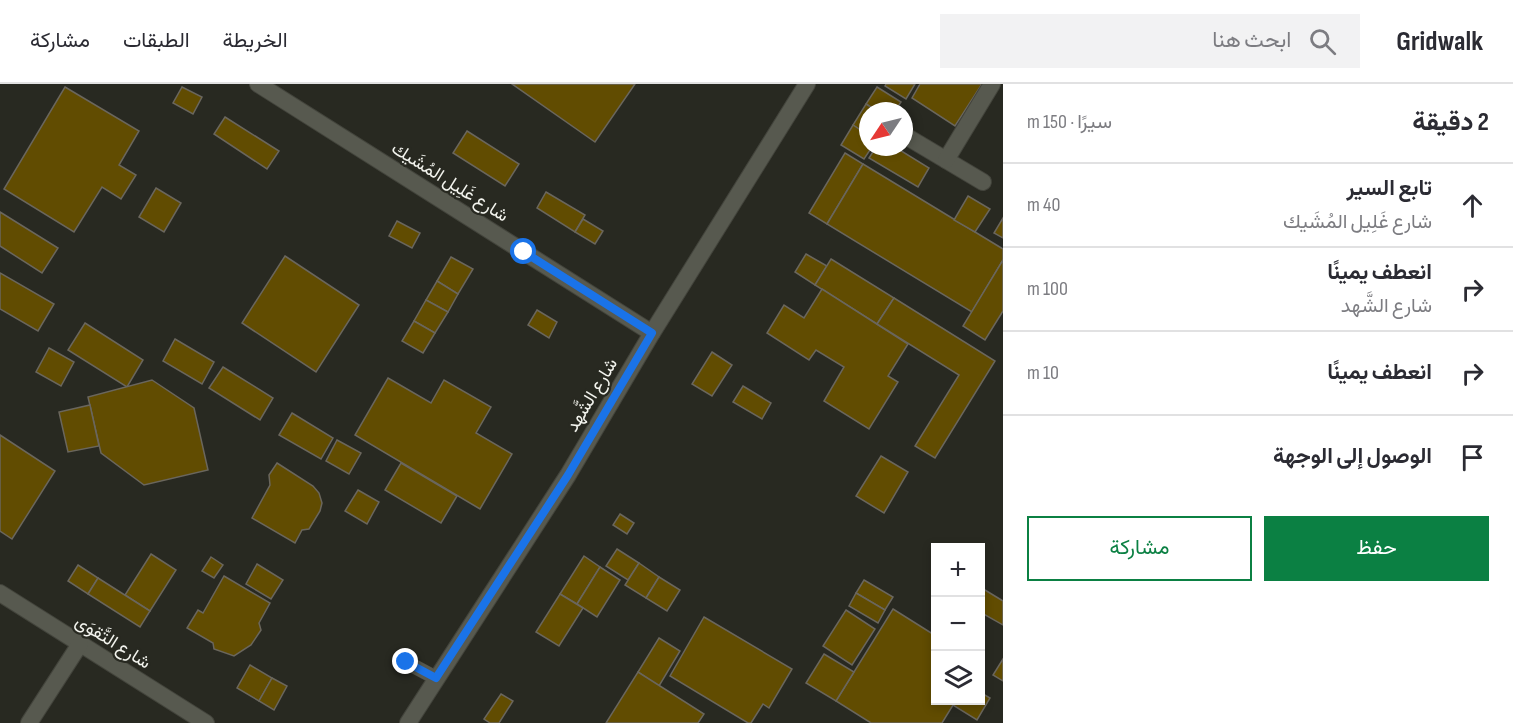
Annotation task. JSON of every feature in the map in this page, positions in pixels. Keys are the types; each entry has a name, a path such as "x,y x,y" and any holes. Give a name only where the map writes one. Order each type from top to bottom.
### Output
{"street":[{"name":"شارع غَلِيل المُشَيك","path":"258,84 652,333"},
{"name":"شارع الشَّهد","path":"408,723 568,475 652,333 807,84"},
{"path":"946,160 992,84"},
{"path":"913,140 983,182"},
{"name":"شارع التَّقوَى","path":"0,593 206,723"},
{"path":"29,723 80,644"}],"lane":[{"path":"406,662 436,678"}],"building":[{"path":"512,84 635,84 595,142"},
{"path":"886,84 915,84 906,99 885,86"},
{"path":"920,84 982,84 955,126 912,98"},
{"path":"65,87 139,131 119,165 136,175 121,199 102,187 74,232 4,189"},
{"path":"182,87 202,97 193,114 173,103"},
{"path":"877,87 901,102 867,102"},
{"path":"859,115 859,129 853,125"},
{"path":"225,117 279,151 267,169 214,134"},
{"path":"853,125 859,129 859,156 841,145"},
{"path":"467,131 519,164 505,186 453,153"},
{"path":"845,153 863,164 827,224 809,213"},
{"path":"870,156 910,156 929,168 918,187 869,158"},
{"path":"863,164 1003,249 1003,260 972,312 827,224"},
{"path":"156,188 181,203 164,232 139,217"},
{"path":"546,192 585,215 575,232 537,208"},
{"path":"968,196 990,209 975,232 954,220"},
{"path":"0,212 58,248 42,273 0,246"},
{"path":"1003,218 1003,238 994,233"},
{"path":"583,219 603,231 595,244 575,232"},
{"path":"397,221 420,233 412,248 389,236"},
{"path":"806,254 827,266 815,285 795,272"},
{"path":"285,256 359,305 316,372 242,323"},
{"path":"451,257 473,269 458,294 437,281"},
{"path":"831,259 894,298 877,324 815,285"},
{"path":"1003,260 1003,311 985,340 963,326"},
{"path":"0,273 54,304 38,331 0,309"},
{"path":"437,281 458,294 448,312 426,300"},
{"path":"822,289 908,344 888,376 898,382 869,429 824,401 844,367 816,350 809,360 767,333 784,305 804,318"},
{"path":"894,298 995,361 935,458 915,446 959,375 877,324"},
{"path":"426,300 448,312 435,333 414,321"},
{"path":"537,310 557,322 549,338 528,325"},
{"path":"414,321 435,333 423,353 402,341"},
{"path":"85,323 143,360 127,387 68,350"},
{"path":"175,339 214,362 202,384 163,361"},
{"path":"49,348 74,362 61,386 36,372"},
{"path":"712,352 732,365 712,396 692,384"},
{"path":"223,367 273,398 260,420 209,388"},
{"path":"388,378 431,403 444,380 491,407 476,433 512,454 480,509 355,435"},
{"path":"152,380 194,408 208,470 144,485 101,453 88,397"},
{"path":"743,386 771,403 762,419 733,402"},
{"path":"90,405 99,446 68,452 59,412"},
{"path":"292,413 333,438 321,459 279,435"},
{"path":"0,435 55,471 12,539 0,531"},
{"path":"337,440 361,453 349,474 326,461"},
{"path":"881,456 908,472 884,513 856,496"},
{"path":"277,463 313,486 319,493 322,503 309,529 302,530 295,543 252,518 270,485 269,475"},
{"path":"401,463 457,496 441,523 385,490"},
{"path":"358,490 379,502 367,524 345,511"},
{"path":"620,514 634,523 627,534 613,525"},
{"path":"617,549 639,563 628,580 606,566"},
{"path":"151,554 176,570 150,611 125,595"},
{"path":"584,556 600,567 577,604 560,594"},
{"path":"211,557 223,565 214,578 202,571"},
{"path":"639,563 659,577 646,598 625,585"},
{"path":"257,564 283,580 271,599 246,584"},
{"path":"78,565 98,578 88,594 68,581"},
{"path":"600,567 620,580 597,617 577,604"},
{"path":"224,576 270,603 259,623 261,630 251,645 234,656 214,649 213,643 187,628 198,610 203,613"},
{"path":"659,577 680,590 667,611 646,598"},
{"path":"98,578 150,611 140,627 88,594"},
{"path":"864,580 893,597 885,610 856,593"},
{"path":"985,590 1003,601 1003,625 985,615"},
{"path":"856,593 885,610 878,623 849,606"},
{"path":"560,594 583,608 559,646 536,632"},
{"path":"893,609 931,633 931,705 953,705 942,723 871,723 836,701"},
{"path":"846,610 875,629 852,665 823,646"},
{"path":"704,617 792,669 769,708 763,704 751,723 670,676"},
{"path":"659,638 680,651 659,686 638,672"},
{"path":"824,654 854,672 836,701 806,683"},
{"path":"1003,659 1003,681 993,675"},
{"path":"250,665 272,678 259,701 237,688"},
{"path":"638,672 704,714 698,723 606,723"},
{"path":"272,678 287,686 274,710 259,701"},
{"path":"501,694 513,701 499,723 490,723 484,719"},
{"path":"985,695 990,698 977,720 953,705 985,705"}],"route":[{"path":"406,662 436,678 568,475 652,333 524,252"}]}
